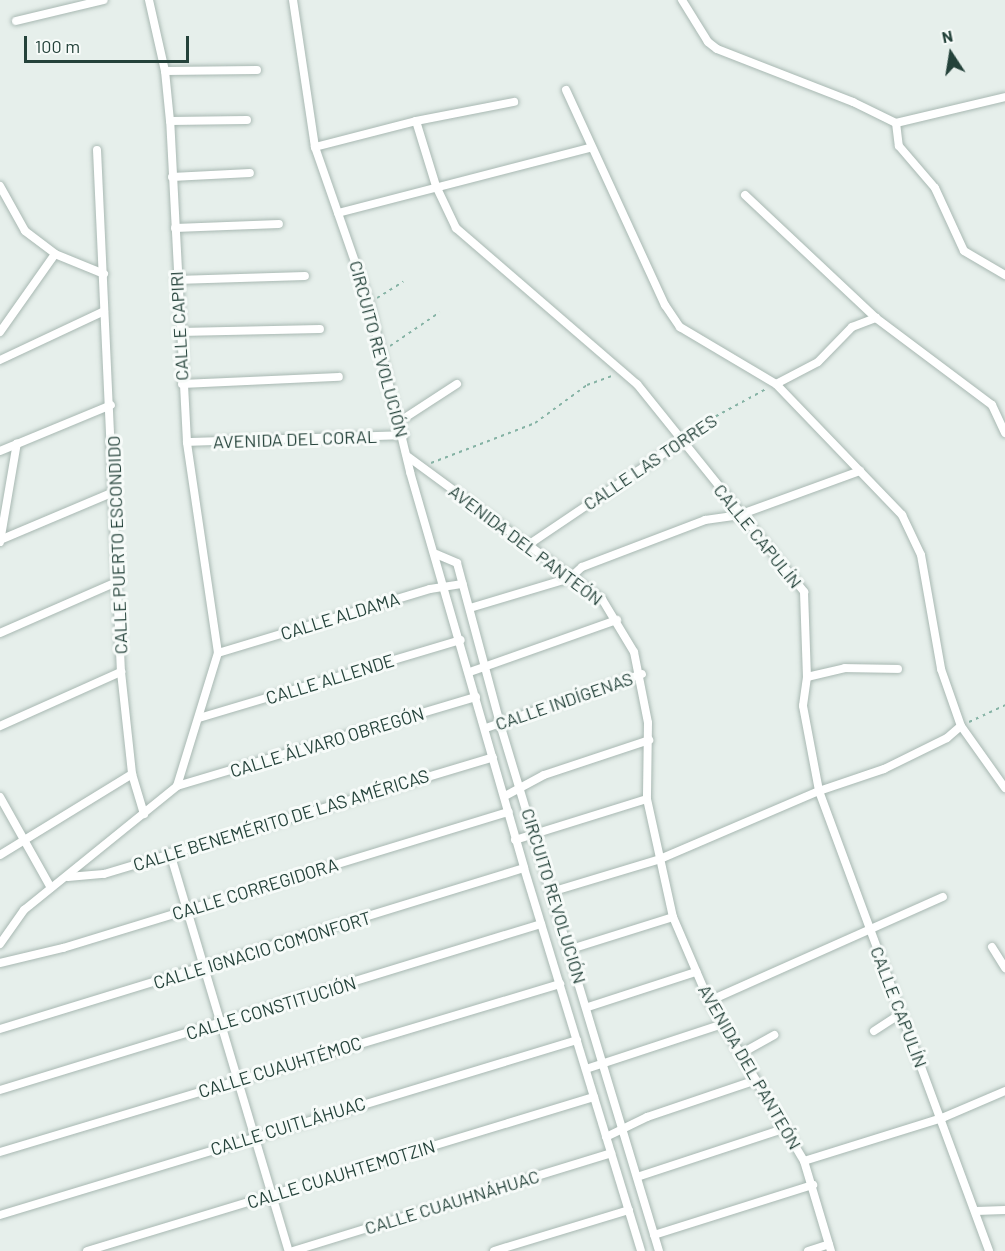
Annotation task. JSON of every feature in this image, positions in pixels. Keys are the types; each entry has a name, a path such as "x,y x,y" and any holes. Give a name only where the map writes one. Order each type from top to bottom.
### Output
{"street":[{"path":"16,21 104,0"},
{"name":"CALLE CAPIRI","path":"149,0 165,71 170,121 176,280 187,442 218,652"},
{"name":"CIRCUITO REVOLUCIÓN","path":"293,0 315,147 369,302 404,435 407,456 510,812 515,840 641,1251"},
{"path":"682,0 708,42 717,49 854,102 896,123 1005,97"},
{"path":"165,71 257,70"},
{"path":"566,90 590,148 665,305 680,327 776,384 902,515 921,555 941,669 961,726 1005,788"},
{"path":"315,147 416,120 514,102"},
{"path":"170,121 247,120"},
{"name":"CALLE CAPULÍN","path":"416,120 436,186 456,228 623,372 682,441 739,515 797,579 804,592 807,677 803,706 819,790 900,1014 942,1118 989,1251"},
{"path":"896,123 899,146 935,188 964,251 1005,275"},
{"path":"338,213 590,148"},
{"name":"CALLE PUERTO ESCONDIDO","path":"98,150 104,311 116,491 121,672 132,774 144,814"},
{"path":"172,177 250,173"},
{"path":"1,190 25,231 55,254 104,274"},
{"path":"746,195 876,318 992,405 1005,433"},
{"path":"175,228 279,224"},
{"path":"0,332 55,254"},
{"path":"176,280 304,276"},
{"path":"0,360 104,311"},
{"path":"776,384 818,362 852,327 876,318"},
{"path":"180,332 320,328"},
{"path":"182,384 339,377"},
{"path":"400,421 457,384"},
{"path":"0,451 111,405"},
{"name":"AVENIDA DEL CORAL","path":"187,442 404,435"},
{"name":"CALLE LAS TORRES","path":"528,546 682,441"},
{"path":"0,541 17,443"},
{"name":"AVENIDA DEL PANTEÓN","path":"407,456 570,578 602,599 617,620 642,674 649,740 644,775 647,799 673,917 709,1001 742,1053 804,1161 830,1248"},
{"path":"470,608 570,578 582,567 624,549 705,520 739,515 860,471"},
{"path":"0,541 116,491"},
{"name":"CIRCUITO REVOLUCIÓN","path":"436,554 458,563 500,724 551,892 571,949 659,1251"},
{"path":"0,633 119,581"},
{"name":"CALLE ALDAMA","path":"218,652 430,589 463,584"},
{"path":"470,672 617,620"},
{"name":"CALLE ALLENDE","path":"199,718 461,640"},
{"path":"0,944 24,910 68,877 177,786 218,652"},
{"path":"807,677 845,668 898,669"},
{"path":"0,726 121,672"},
{"name":"CALLE INDÍGENAS","path":"486,728 642,674"},
{"name":"CALLE ÁLVARO OBREGÓN","path":"177,786 476,697"},
{"path":"551,892 660,859 819,790 884,769 947,738 961,726"},
{"path":"505,796 544,775 649,740"},
{"name":"CALLE BENEMÉRITO DE LAS AMÉRICAS","path":"68,877 104,874 493,757"},
{"path":"0,855 132,774"},
{"path":"0,797 51,888"},
{"path":"515,840 647,799"},
{"name":"CALLE CORREGIDORA","path":"0,963 187,910 510,812"},
{"path":"170,853 272,1196 291,1251"},
{"name":"CALLE IGNACIO COMONFORT","path":"0,1029 204,969 524,868"},
{"path":"709,1001 871,931 943,897"},
{"path":"571,949 673,917"},
{"name":"CALLE CONSTITUCIÓN","path":"0,1090 542,924"},
{"path":"992,947 1005,968"},
{"path":"588,1007 696,972"},
{"name":"CALLE CUAUHTÉMOC","path":"0,1152 560,984"},
{"path":"873,1031 900,1014"},
{"path":"586,1069 723,1024"},
{"path":"742,1053 774,1035"},
{"name":"CALLE CUITLÁHUAC","path":"0,1215 254,1136 577,1040"},
{"path":"606,1137 756,1080"},
{"path":"804,1161 942,1118 1005,1091"},
{"name":"CALLE CUAUHTEMOTZIN","path":"87,1251 594,1097"},
{"path":"637,1177 786,1128"},
{"name":"CALLE CUAUHNÁHUAC","path":"291,1251 611,1153"},
{"path":"654,1235 813,1185"},
{"path":"494,1251 629,1210"},
{"path":"976,1211 1005,1210"},
{"path":"808,1251 830,1248"}],"path":[{"path":"369,302 404,282"},
{"path":"382,351 440,312"},
{"path":"422,466 535,423 587,385 623,372"},
{"name":"CALLE LAS TORRES","path":"682,441 709,420 776,384"},
{"path":"961,726 1005,705"}]}
